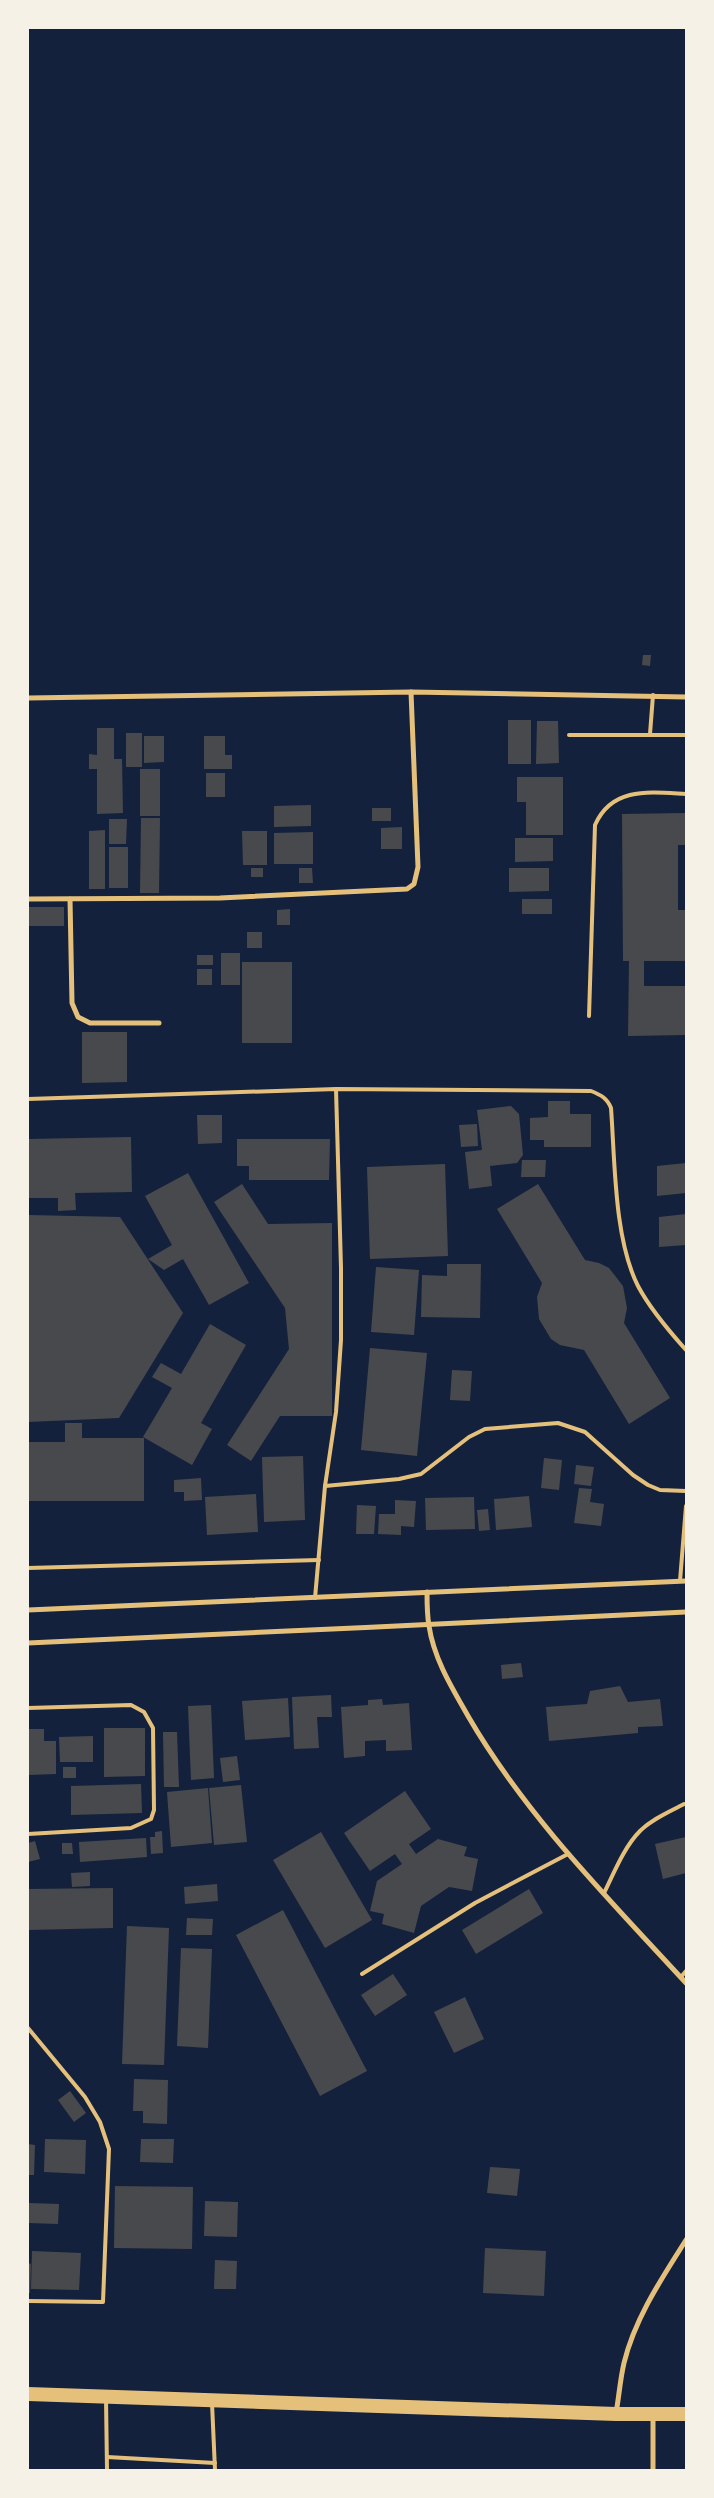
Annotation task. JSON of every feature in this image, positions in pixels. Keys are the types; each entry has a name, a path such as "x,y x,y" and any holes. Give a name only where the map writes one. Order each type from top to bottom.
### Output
{"highway":[{"path":"28,2394 616,2414 686,2414"}],"street":[{"path":"28,899 230,898 407,890 414,884 418,867 411,692"},
{"path":"28,698 411,692 686,697"},
{"path":"70,899 72,1003 78,1017 90,1023 159,1023"},
{"path":"28,1610 683,1581"},
{"path":"427,1592 429,1626 437,1656 450,1686 480,1737 515,1790 568,1854 686,1983"},
{"path":"28,1643 317,1628 429,1626 686,1612"},
{"path":"616,2414 624,2363 636,2329 656,2287 686,2240"},
{"path":"653,2413 653,2470"}],"lane":[{"path":"650,734 653,695"},
{"path":"569,736 650,734 686,736"},
{"path":"589,1016 595,825 601,811 611,802 629,795 686,794"},
{"path":"315,1598 325,1486 336,1412 341,1340 336,1089"},
{"path":"28,1099 336,1089 591,1091 603,1096 611,1108 620,1221 627,1256 638,1286 686,1350"},
{"path":"325,1486 399,1479 422,1474 469,1438 485,1429 558,1423 585,1432 633,1475 648,1484 660,1490 686,1491"},
{"path":"683,1581 686,1506"},
{"path":"28,1568 319,1560"},
{"path":"28,1708 131,1706 144,1712 154,1728 154,1810 151,1819 131,1828 28,1834"},
{"path":"604,1893 626,1850 639,1832 656,1818 684,1804"},
{"path":"362,1974 475,1904 568,1854"},
{"path":"681,1977 686,1971"},
{"path":"28,2028 85,2097 100,2122 109,2149 103,2302 28,2301"},
{"path":"106,2396 107,2470"},
{"path":"211,2400 215,2470"},
{"path":"107,2458 215,2463"}],"building":[{"path":"643,655 651,655 650,666 642,665"},
{"path":"508,720 531,720 531,764 508,764"},
{"path":"537,721 558,721 559,763 536,764"},
{"path":"97,728 114,728 114,759 122,759 123,813 97,814 97,769 89,769 89,754 97,755"},
{"path":"126,733 142,733 142,767 126,767"},
{"path":"144,736 164,736 164,762 144,763"},
{"path":"204,736 225,736 225,755 232,755 232,769 204,769"},
{"path":"140,769 160,769 160,816 140,816"},
{"path":"206,773 225,773 225,797 206,797"},
{"path":"517,777 563,777 563,835 526,835 526,802 517,802"},
{"path":"311,805 311,826 274,827 274,806"},
{"path":"372,808 391,808 391,821 372,821"},
{"path":"686,813 686,845 678,845 678,910 686,910 686,961 644,961 644,986 686,986 686,1035 628,1036 629,961 623,961 622,814"},
{"path":"141,818 160,818 159,893 140,893"},
{"path":"109,819 127,819 126,844 109,844"},
{"path":"402,827 402,849 381,849 381,828"},
{"path":"105,830 105,889 89,889 89,831"},
{"path":"242,831 267,831 267,865 243,865"},
{"path":"313,832 313,864 274,864 274,833"},
{"path":"515,838 553,838 553,861 515,862"},
{"path":"109,847 128,847 128,888 109,888"},
{"path":"251,868 263,868 263,877 251,877"},
{"path":"299,868 312,868 313,883 299,883"},
{"path":"509,868 549,868 549,891 509,892"},
{"path":"522,899 552,899 552,914 522,914"},
{"path":"28,907 64,907 64,926 28,926"},
{"path":"290,909 290,925 277,925 277,910"},
{"path":"247,932 262,932 262,948 247,948"},
{"path":"221,953 240,953 240,985 221,985"},
{"path":"197,955 213,955 213,965 197,965"},
{"path":"242,962 292,962 292,1043 242,1043"},
{"path":"197,969 212,969 212,985 197,985"},
{"path":"82,1032 127,1032 127,1082 82,1083"},
{"path":"548,1101 570,1101 570,1114 591,1114 591,1147 544,1147 544,1140 530,1140 530,1118 548,1117"},
{"path":"511,1106 519,1114 523,1155 517,1163 490,1166 492,1186 469,1189 465,1152 482,1150 477,1110"},
{"path":"197,1115 222,1115 222,1143 198,1144"},
{"path":"477,1124 478,1146 461,1147 459,1125"},
{"path":"131,1137 132,1192 75,1193 76,1210 58,1211 58,1198 28,1198 28,1139"},
{"path":"237,1139 330,1139 329,1180 249,1180 249,1166 237,1166"},
{"path":"522,1160 546,1160 545,1177 521,1177"},
{"path":"686,1163 686,1193 657,1196 657,1166"},
{"path":"445,1164 448,1256 370,1259 367,1167"},
{"path":"188,1173 249,1283 209,1305 183,1259 164,1270 148,1259 172,1245 145,1196"},
{"path":"242,1184 268,1224 332,1223 332,1416 280,1416 251,1461 227,1445 289,1349 285,1308 214,1202"},
{"path":"538,1184 585,1260 599,1263 609,1268 623,1286 627,1308 624,1323 670,1398 629,1424 584,1350 560,1345 551,1339 539,1319 537,1297 542,1283 497,1209"},
{"path":"686,1214 686,1245 659,1247 659,1217"},
{"path":"28,1215 120,1217 183,1313 119,1418 28,1422"},
{"path":"447,1264 481,1264 480,1318 421,1317 422,1275 447,1276"},
{"path":"376,1267 419,1270 414,1335 371,1332"},
{"path":"210,1324 246,1345 201,1423 212,1429 192,1465 143,1437 172,1388 152,1377 161,1363 181,1374"},
{"path":"370,1348 427,1353 417,1456 361,1450"},
{"path":"452,1370 472,1371 470,1401 450,1400"},
{"path":"65,1423 82,1423 82,1438 144,1438 144,1501 28,1501 28,1442 65,1442"},
{"path":"303,1456 305,1520 264,1522 262,1457"},
{"path":"544,1458 562,1460 559,1490 541,1488"},
{"path":"576,1465 594,1467 591,1486 574,1484"},
{"path":"201,1478 202,1500 184,1501 184,1492 174,1492 174,1480"},
{"path":"579,1488 592,1489 590,1502 604,1504 601,1526 574,1523"},
{"path":"256,1494 258,1532 207,1535 205,1497"},
{"path":"529,1496 532,1527 496,1530 494,1499"},
{"path":"474,1497 475,1529 426,1530 425,1498"},
{"path":"395,1500 416,1501 414,1527 401,1526 401,1535 378,1534 379,1514 395,1514"},
{"path":"357,1505 376,1506 374,1534 356,1534"},
{"path":"488,1509 490,1530 479,1531 477,1510"},
{"path":"521,1663 523,1677 502,1679 501,1665"},
{"path":"620,1686 628,1702 660,1699 663,1726 638,1727 638,1733 549,1741 546,1707 587,1704 590,1691"},
{"path":"331,1695 332,1717 317,1717 319,1748 294,1749 292,1697"},
{"path":"288,1698 290,1737 245,1740 242,1701"},
{"path":"382,1699 383,1705 409,1703 412,1750 386,1751 386,1740 365,1741 365,1756 344,1758 341,1707 368,1705 368,1700"},
{"path":"211,1705 214,1778 191,1780 188,1706"},
{"path":"104,1728 145,1728 145,1776 104,1777"},
{"path":"28,1729 44,1729 44,1741 56,1741 56,1774 28,1775"},
{"path":"163,1732 177,1732 179,1787 164,1787"},
{"path":"93,1736 93,1762 60,1762 59,1737"},
{"path":"237,1756 240,1780 223,1782 220,1758"},
{"path":"63,1767 76,1767 76,1778 63,1778"},
{"path":"141,1784 142,1813 71,1815 71,1786"},
{"path":"241,1785 247,1842 214,1845 209,1788"},
{"path":"208,1788 212,1843 171,1847 167,1792"},
{"path":"405,1791 431,1829 409,1844 416,1854 438,1839 467,1847 464,1856 478,1859 472,1891 449,1887 421,1906 414,1933 382,1924 384,1914 370,1911 377,1881 402,1864 395,1854 370,1871 344,1833"},
{"path":"162,1831 163,1853 151,1854 150,1837 155,1837 155,1832"},
{"path":"321,1832 372,1920 325,1948 273,1860"},
{"path":"686,1837 686,1873 663,1879 655,1844"},
{"path":"146,1838 147,1857 80,1862 79,1842"},
{"path":"35,1841 40,1859 28,1862 28,1843"},
{"path":"62,1843 72,1843 73,1854 62,1854"},
{"path":"90,1872 90,1886 72,1887 71,1873"},
{"path":"217,1884 218,1901 185,1904 184,1887"},
{"path":"113,1888 113,1928 28,1930 28,1889"},
{"path":"529,1889 543,1913 476,1954 462,1930"},
{"path":"283,1910 367,2071 320,2096 236,1935"},
{"path":"187,1918 213,1919 212,1935 186,1935"},
{"path":"127,1926 169,1928 164,2065 122,2064"},
{"path":"181,1948 212,1949 208,2048 177,2046"},
{"path":"393,1974 407,1995 375,2016 361,1995"},
{"path":"465,1997 484,2039 454,2053 434,2012"},
{"path":"134,2079 168,2080 167,2124 143,2123 143,2111 133,2111"},
{"path":"70,2091 86,2113 74,2122 58,2100"},
{"path":"45,2139 86,2140 85,2174 44,2172"},
{"path":"141,2139 174,2139 173,2163 140,2162"},
{"path":"28,2144 35,2145 34,2175 28,2175"},
{"path":"490,2167 520,2169 517,2196 487,2193"},
{"path":"115,2186 193,2187 192,2249 114,2248"},
{"path":"205,2201 238,2202 237,2237 204,2236"},
{"path":"29,2203 59,2204 58,2224 28,2223"},
{"path":"485,2248 546,2251 544,2296 483,2293"},
{"path":"32,2251 81,2253 79,2290 31,2289"},
{"path":"215,2260 237,2261 236,2289 214,2289"},
{"path":"28,2263 31,2264 30,2293 28,2293"}]}
